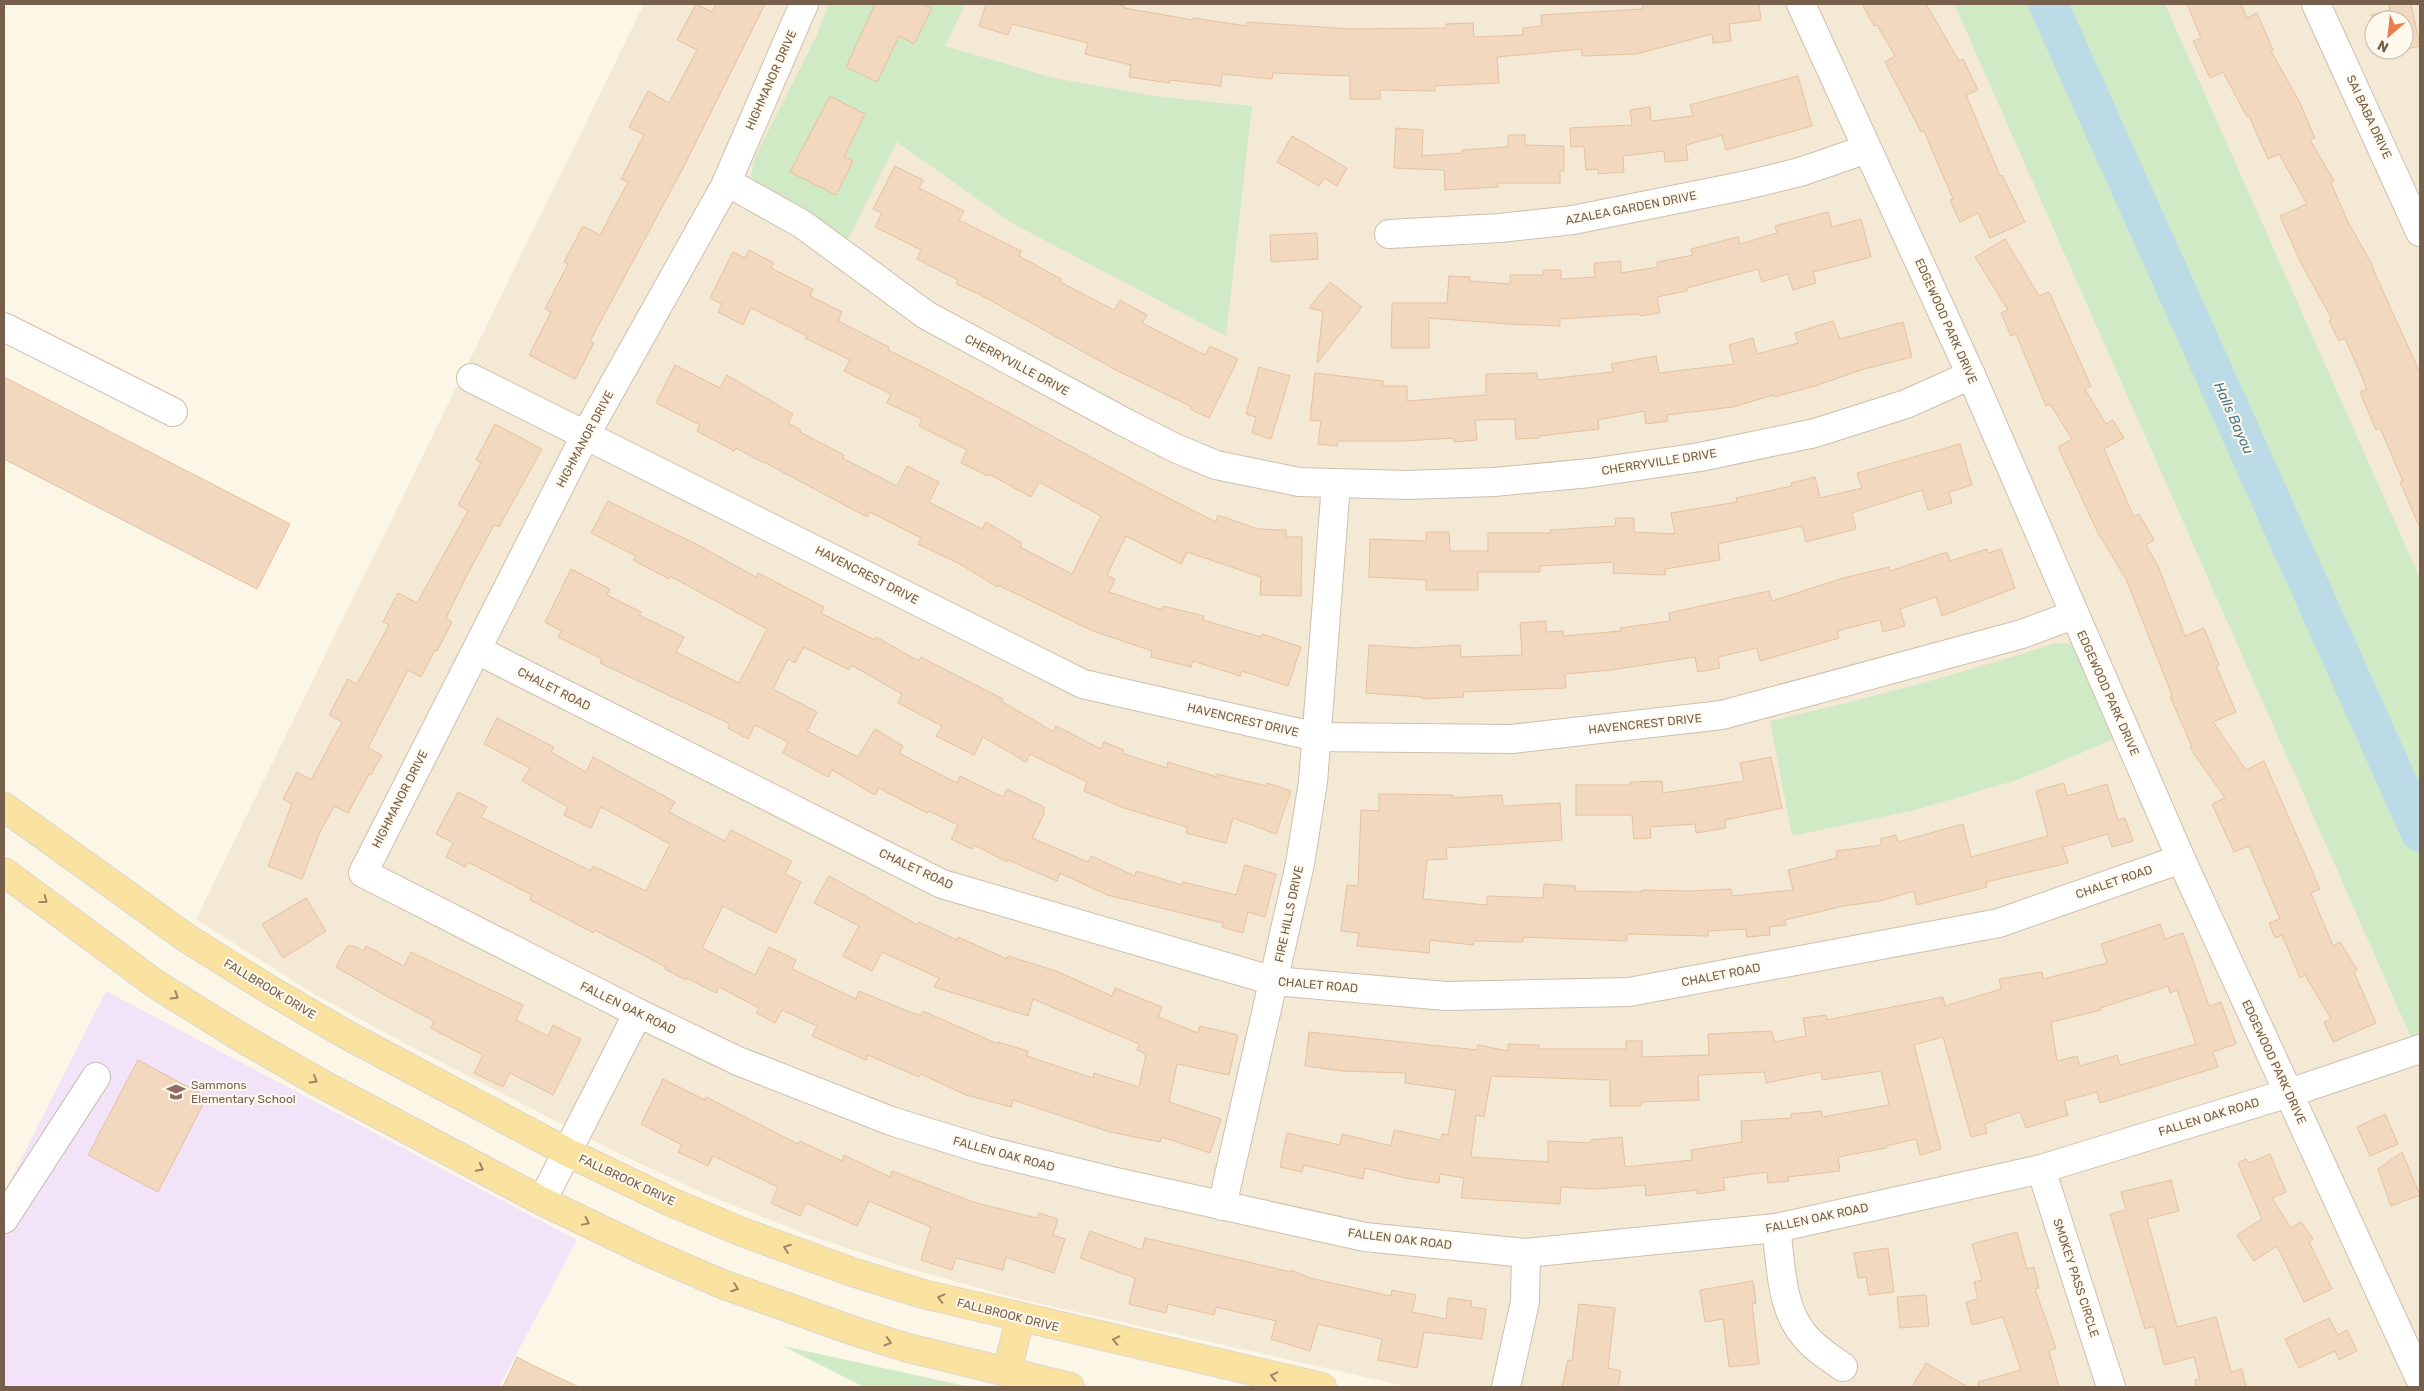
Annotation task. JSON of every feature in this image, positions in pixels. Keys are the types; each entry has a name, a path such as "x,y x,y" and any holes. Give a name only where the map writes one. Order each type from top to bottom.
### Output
{"main road":[{"name":"FALLBROOK DRIVE","path":"4,807 188,939 270,990 347,1035 567,1152 671,1202 751,1235 852,1272 914,1291 1020,1318 1322,1387"},
{"path":"4,872 157,985 242,1038 320,1083 542,1201 648,1252 731,1287 834,1324 908,1348 1070,1387"},
{"path":"1007,1372 1020,1318"}],"street":[{"name":"HIGHMANOR DRIVE","path":"363,873 586,434 727,182 804,4"},
{"name":"EDGEWOOD PARK DRIVE","path":"1801,4 1971,375 2073,615 2181,859 2420,1379"},
{"name":"SAI BABA DRIVE","path":"2316,4 2415,205 2420,232"},
{"name":"AZALEA GARDEN DRIVE","path":"1389,234 1500,228 1573,220 1747,185 1800,172 1867,148"},
{"name":"CHERRYVILLE DRIVE","path":"727,182 802,224 926,315 1167,443 1216,465 1299,482 1408,486 1494,482 1590,473 1700,457 1815,432 1906,404 1971,375"},
{"path":"4,327 173,412"},
{"name":"HAVENCREST DRIVE","path":"471,378 1083,684 1317,737 1512,739 1722,715 2022,634 2073,615"},
{"path":"1317,737 1336,484"},
{"name":"CHALET ROAD","path":"477,650 942,884 1274,981 1446,996 1629,992 1999,923 2181,859"},
{"name":"FIRE HILLS DRIVE","path":"1222,1206 1300,864 1313,782 1317,737"},
{"name":"FALLEN OAK ROAD","path":"363,873 738,1062 891,1121 985,1150 1222,1206 1364,1237 1526,1253 1776,1228 2041,1169 2289,1093 2420,1049"},
{"path":"542,1201 638,1013"},
{"path":"4,1220 96,1077"},
{"name":"SMOKEY PASS CIRCLE","path":"2041,1169 2110,1387"},
{"path":"1776,1228 1784,1286 1790,1313 1803,1335 1820,1351 1843,1366"},
{"path":"1506,1387 1525,1302 1526,1253"}],"shaded area":[{"path":"644,4 1954,4 2420,1058 2420,1387 1410,1387 1011,1297 904,1267 805,1234 705,1194 618,1153 408,1045 314,994 196,919"},
{"path":"2165,4 2420,4 2420,578"},
{"name":"Sammons Elementary School","path":"106,991 577,1240 499,1387 4,1387 4,1193"}],"green space":[{"path":"828,4 965,4 945,46 1054,78 1161,97 1252,106 1226,336 1010,222 897,142 846,243 759,185 751,175 755,157 817,35"},
{"path":"1954,4 2165,4 2420,578 2420,1058"},
{"path":"2056,643 2071,644 2080,653 2119,737 2017,780 1915,810 1792,836 1770,721 1914,685"},
{"path":"783,1346 970,1387 864,1387"}],"building":[{"path":"696,4 712,12 716,4 765,4 684,166 590,341 594,343 575,379 529,355 551,312 545,309 568,264 564,262 583,226 600,235 628,182 621,179 644,135 629,127 648,91 669,103 697,50 677,40"},
{"path":"875,4 922,4 932,8 914,44 899,36 877,82 846,67"},
{"path":"986,4 1116,4 1125,6 1124,8 1193,20 1193,18 1247,26 1247,22 1350,29 1446,28 1446,24 1473,23 1474,37 1523,35 1523,28 1542,26 1541,15 1643,9 1642,4 1759,4 1761,20 1729,24 1731,41 1713,43 1712,34 1636,54 1582,56 1582,49 1497,57 1499,83 1435,86 1435,91 1380,90 1380,99 1350,99 1350,76 1273,73 1272,79 1222,74 1221,86 1170,80 1169,83 1129,77 1131,65 1085,54 1088,43 1012,24 1008,35 979,26"},
{"path":"1862,4 1926,4 1959,61 1963,59 1978,90 1966,95 2000,176 2002,175 2025,222 1990,238 1978,213 1960,222 1950,200 1953,199 1924,131 1921,132 1885,62 1895,56 1877,25 1874,26"},
{"path":"2187,4 2241,4 2247,18 2257,13 2273,50 2271,51 2299,101 2315,138 2310,140 2334,181 2331,183 2348,222 2374,268 2420,373 2420,528 2400,482 2403,481 2380,428 2376,430 2360,392 2367,389 2345,338 2339,341 2329,321 2332,319 2301,263 2280,216 2307,204 2279,154 2268,159 2249,116 2247,117 2223,72 2210,78 2193,41 2201,38"},
{"path":"2389,4 2411,4 2412,10 2390,10"},
{"path":"2414,18 2420,46 2414,48"},
{"path":"1798,76 1812,126 1726,150 1722,135 1686,145 1688,160 1665,162 1664,151 1623,156 1624,172 1598,174 1598,169 1586,170 1584,146 1571,147 1570,128 1632,125 1630,110 1650,107 1651,121 1693,116 1690,105"},
{"path":"830,96 865,114 844,157 853,161 836,195 790,172"},
{"path":"1396,128 1423,130 1422,156 1462,153 1462,150 1508,147 1508,135 1525,135 1525,145 1564,146 1564,171 1560,171 1560,183 1498,183 1498,187 1445,190 1444,170 1394,168"},
{"path":"1292,136 1347,168 1337,186 1324,178 1319,186 1277,162"},
{"path":"895,166 923,180 919,188 964,211 959,220 1021,251 1019,256 1061,279 1060,282 1114,310 1120,300 1147,315 1142,323 1205,355 1210,346 1238,359 1209,418 1190,409 1192,407 1116,370 979,294 956,284 958,280 917,259 921,250 875,227 882,213 873,209"},
{"path":"1828,212 1832,227 1861,219 1871,257 1813,272 1816,283 1793,290 1788,274 1762,282 1758,269 1687,288 1687,291 1657,297 1660,313 1640,316 1639,314 1560,319 1560,326 1429,318 1429,348 1391,348 1392,303 1447,303 1449,276 1470,277 1470,281 1510,284 1510,275 1543,275 1544,270 1561,270 1561,279 1595,277 1594,263 1621,261 1621,273 1658,267 1657,262 1693,255 1691,249 1738,237 1740,244 1777,233 1775,226"},
{"path":"1317,233 1318,259 1271,262 1270,235"},
{"path":"2005,239 2039,296 2049,292 2091,386 2085,389 2106,424 2113,420 2124,438 2104,449 2134,517 2139,514 2154,540 2146,545 2158,566 2185,636 2204,628 2219,665 2216,666 2236,712 2213,722 2246,770 2264,761 2320,889 2311,893 2333,946 2340,942 2357,970 2354,972 2376,1023 2333,1042 2324,1022 2331,1019 2305,975 2300,978 2282,935 2275,938 2269,923 2280,919 2249,846 2234,852 2212,804 2225,798 2190,748 2192,747 2170,696 2172,695 2126,579 2096,529 2058,447 2072,439 2050,404 2046,406 2016,334 2011,336 2001,313 2008,310 1975,257"},
{"path":"749,250 774,263 771,268 813,289 810,296 842,312 838,321 889,347 888,350 931,371 1141,484 1216,522 1218,515 1258,529 1286,530 1286,537 1302,537 1301,596 1260,595 1261,577 1187,552 1181,564 1126,536 1107,575 1115,579 1109,592 1162,610 1163,606 1204,616 1203,620 1261,637 1262,634 1301,647 1288,686 1242,671 1240,676 1193,661 1191,667 1151,657 1152,651 1093,631 998,585 997,587 962,565 918,544 921,538 870,512 867,517 736,448 734,451 697,431 700,425 656,403 675,365 720,388 727,375 793,414 788,423 801,430 800,432 844,455 842,458 897,486 907,466 939,482 929,502 982,529 986,522 1022,543 1020,547 1072,574 1101,516 1039,482 1031,497 989,474 988,476 961,463 967,450 919,426 922,419 887,403 891,394 844,371 850,360 805,338 807,336 751,308 743,325 718,312 722,304 710,298 733,252 745,258"},
{"path":"1330,282 1362,307 1317,363 1323,311 1309,308"},
{"path":"1833,321 1840,339 1903,322 1912,357 1864,369 1815,386 1774,397 1773,395 1733,407 1667,415 1668,421 1646,424 1644,411 1598,420 1599,429 1539,436 1539,438 1516,439 1515,419 1475,420 1477,440 1454,442 1453,438 1406,441 1338,441 1337,446 1318,444 1321,421 1310,420 1315,373 1383,381 1383,386 1407,386 1407,401 1486,395 1486,374 1537,373 1538,380 1613,372 1611,364 1656,356 1659,373 1734,364 1729,345 1753,338 1757,354 1798,343 1795,333"},
{"path":"1259,367 1290,376 1271,439 1252,433 1256,417 1246,414"},
{"path":"4,377 290,524 257,589 4,459"},
{"path":"495,424 542,449 499,527 494,525 466,577 446,618 452,622 437,651 435,650 421,677 408,670 368,748 382,755 371,775 369,774 348,813 334,806 320,832 302,879 268,866 292,804 283,799 297,772 311,780 342,722 329,715 348,679 357,684 389,625 383,622 398,593 417,603 468,511 458,505 481,463 476,460"},
{"path":"1960,444 1972,485 1949,492 1952,503 1928,510 1922,490 1852,513 1856,529 1806,542 1802,526 1718,544 1720,560 1665,569 1665,575 1613,573 1614,562 1540,566 1540,572 1478,572 1478,590 1426,590 1426,580 1369,577 1370,539 1426,541 1426,532 1449,532 1450,551 1488,551 1488,533 1551,533 1550,530 1615,526 1616,518 1634,518 1634,532 1675,534 1671,513 1737,502 1736,498 1792,486 1791,483 1815,477 1820,498 1862,488 1857,473"},
{"path":"608,501 698,545 756,577 758,573 824,607 821,613 875,640 876,637 919,661 921,657 1003,699 1001,701 1054,732 1056,726 1101,749 1104,742 1124,750 1122,753 1167,768 1168,762 1217,777 1217,774 1266,786 1267,783 1291,791 1276,834 1233,818 1226,843 1186,833 1187,827 1124,808 1084,791 1087,782 1030,754 1026,762 983,737 974,755 936,736 942,726 898,703 902,694 851,665 849,670 804,647 795,663 788,659 773,689 817,712 807,731 858,757 875,729 903,746 899,753 957,783 960,776 1003,797 1007,789 1044,807 1044,814 1032,838 1088,862 1091,856 1135,876 1136,871 1182,885 1183,882 1236,895 1245,865 1276,874 1265,917 1248,912 1243,933 1222,927 1223,923 1107,895 1060,873 1057,881 1008,860 1007,862 974,845 972,849 951,839 958,825 929,811 927,813 879,788 875,795 832,770 828,777 783,753 788,742 755,725 748,739 728,728 730,724 600,663 602,659 558,637 561,631 545,622 571,569 610,589 607,595 641,612 639,615 684,637 676,652 739,683 767,629 670,576 669,579 633,560 636,556 591,533"},
{"path":"1987,549 1988,553 2001,549 2015,588 1942,616 1936,597 1900,609 1905,626 1883,632 1880,620 1837,631 1839,638 1760,661 1757,648 1718,657 1720,668 1698,672 1695,657 1611,670 1565,674 1566,688 1463,692 1464,697 1422,699 1422,697 1366,693 1369,645 1415,648 1460,645 1461,657 1522,655 1520,623 1546,621 1546,632 1563,631 1563,636 1621,631 1620,628 1670,621 1669,613 1769,591 1772,601 1840,579 1889,567 1890,571 1947,552 1950,561"},
{"path":"497,718 554,747 551,752 586,772 593,757 675,802 669,812 725,841 731,830 792,861 785,874 801,882 776,933 723,906 702,948 755,975 769,947 796,960 792,969 856,999 859,991 912,1013 921,1015 923,1011 998,1044 998,1042 1028,1051 1027,1056 1093,1078 1094,1073 1139,1087 1146,1054 1137,1050 1139,1044 1033,999 1028,1016 934,987 939,978 882,952 872,971 843,956 859,926 814,903 829,876 918,925 919,922 957,940 958,937 1007,959 1008,956 1056,971 1112,996 1115,988 1162,1007 1158,1017 1198,1033 1200,1026 1238,1035 1229,1075 1177,1064 1169,1102 1221,1119 1210,1153 1162,1137 1160,1142 1110,1132 1013,1100 1011,1107 966,1095 921,1074 919,1077 868,1055 866,1060 812,1036 817,1026 782,1010 775,1023 756,1013 759,1008 719,987 716,993 687,978 686,980 665,969 666,967 595,930 594,933 530,900 532,895 468,862 465,867 446,857 453,843 436,834 458,792 487,807 481,817 591,871 593,866 646,891 670,844 601,807 591,828 564,815 568,807 522,781 530,768 484,744"},
{"path":"1771,757 1782,808 1725,820 1726,828 1696,833 1695,824 1650,827 1651,838 1634,839 1632,815 1576,815 1576,785 1630,785 1630,782 1662,781 1663,793 1744,781 1740,763"},
{"path":"2064,783 2067,796 2107,784 2118,820 2125,818 2133,841 2112,847 2108,834 2063,847 2068,863 1986,882 1987,887 1917,905 1914,891 1880,901 1843,906 1785,920 1786,925 1769,927 1770,935 1747,937 1746,929 1708,931 1708,936 1627,934 1627,941 1523,937 1523,942 1474,941 1473,945 1430,940 1429,953 1357,946 1359,933 1341,931 1347,885 1358,886 1361,810 1379,811 1379,794 1453,795 1453,798 1502,795 1503,806 1560,803 1562,840 1446,848 1447,859 1427,860 1423,899 1487,905 1487,896 1543,898 1544,884 1576,886 1575,891 1642,892 1642,890 1689,891 1731,889 1732,896 1793,890 1788,870 1837,858 1836,851 1882,845 1880,839 1896,835 1898,842 1963,824 1971,857 2048,836 2036,791"},
{"path":"306,898 326,931 283,958 262,924"},
{"path":"2160,924 2165,939 2183,933 2209,1006 2221,1002 2236,1044 2213,1052 2218,1067 2100,1103 2097,1092 2064,1101 2068,1115 2026,1128 2020,1112 1985,1124 1987,1133 1971,1137 1943,1037 1914,1045 1941,1149 1920,1155 1916,1139 1886,1146 1886,1148 1838,1157 1840,1171 1788,1177 1789,1181 1768,1183 1767,1172 1723,1178 1725,1190 1697,1194 1697,1190 1646,1196 1645,1185 1596,1189 1561,1187 1560,1204 1461,1198 1464,1178 1440,1174 1439,1183 1405,1178 1365,1168 1363,1179 1304,1165 1302,1172 1280,1167 1287,1133 1340,1145 1342,1134 1391,1146 1394,1130 1441,1140 1442,1134 1448,1135 1456,1090 1405,1083 1406,1073 1342,1071 1305,1066 1309,1032 1477,1050 1478,1045 1508,1051 1508,1044 1539,1045 1539,1049 1626,1049 1626,1041 1642,1041 1642,1057 1709,1055 1708,1034 1772,1031 1774,1042 1806,1036 1803,1018 1826,1015 1827,1020 1943,997 1945,1006 2001,989 1999,979 2042,972 2043,979 2107,963 2101,944","holes":["2168,986 2170,993 2177,990 2196,1044 2120,1065 2117,1055 2080,1066 2077,1056 2057,1061 2051,1022 2101,1010 2100,1008","1881,1071 1889,1105 1822,1117 1822,1111 1791,1114 1791,1118 1741,1121 1742,1142 1691,1150 1692,1160 1625,1167 1622,1137 1591,1140 1591,1143 1548,1141 1548,1162 1471,1157 1476,1115 1484,1117 1491,1076 1610,1080 1610,1106 1641,1106 1641,1102 1699,1100 1698,1075 1764,1072 1766,1083 1821,1072 1822,1080"]},
{"path":"347,946 354,946 363,951 366,946 404,966 411,952 523,1005 516,1020 548,1036 553,1025 581,1039 553,1095 510,1073 503,1087 474,1073 483,1055 431,1028 434,1021 336,967"},
{"path":"138,1060 207,1097 158,1192 88,1155"},
{"path":"663,1079 705,1100 706,1097 798,1144 800,1141 842,1161 844,1155 890,1177 892,1171 973,1202 1037,1218 1039,1213 1058,1219 1053,1235 1065,1239 1054,1273 1006,1257 1003,1270 956,1258 952,1270 921,1260 931,1227 869,1201 857,1226 806,1203 800,1216 771,1203 778,1187 713,1156 708,1166 678,1152 682,1145 641,1124"},
{"path":"2385,1114 2398,1144 2370,1156 2357,1127"},
{"path":"2402,1152 2420,1195 2391,1206 2378,1169"},
{"path":"2270,1154 2286,1192 2272,1198 2291,1228 2301,1222 2313,1239 2309,1242 2332,1289 2304,1302 2277,1246 2254,1261 2237,1235 2262,1219 2238,1163 2246,1159 2249,1163"},
{"path":"2171,1180 2179,1211 2147,1219 2177,1327 2216,1317 2231,1372 2242,1369 2246,1387 2196,1387 2195,1380 2200,1379 2194,1357 2164,1365 2154,1326 2145,1329 2110,1214 2126,1210 2121,1192"},
{"path":"1090,1231 1142,1250 1145,1238 1291,1272 1291,1270 1310,1278 1391,1296 1392,1290 1416,1295 1412,1312 1446,1319 1448,1298 1472,1301 1471,1307 1486,1309 1482,1339 1424,1332 1417,1368 1378,1360 1382,1339 1318,1324 1310,1351 1271,1339 1276,1321 1216,1307 1214,1315 1168,1304 1166,1313 1129,1304 1135,1278 1080,1258"},
{"path":"2017,1232 2027,1269 2034,1267 2039,1288 2035,1289 2056,1348 2049,1351 2059,1387 1979,1387 1978,1382 2021,1370 2003,1317 1972,1325 1966,1302 1978,1299 1974,1282 1982,1280 1972,1244"},
{"path":"1888,1248 1894,1292 1869,1295 1866,1277 1858,1278 1854,1253"},
{"path":"1753,1281 1756,1303 1752,1304 1759,1364 1729,1367 1723,1319 1705,1322 1700,1290"},
{"path":"1926,1295 1929,1326 1900,1328 1897,1297"},
{"path":"1579,1304 1615,1308 1608,1368 1621,1371 1618,1387 1562,1387 1568,1360 1572,1361"},
{"path":"2329,1318 2338,1335 2347,1330 2357,1351 2339,1360 2335,1351 2299,1368 2285,1339"},
{"path":"517,1357 532,1365 579,1387 503,1387"},
{"path":"1926,1363 1968,1387 1912,1387"}],"waterway":[{"name":"Halls Bayou","path":"2048,4 2420,832"}],"place":[{"name":"Sammons Elementary School","path":"176,1092"}]}
